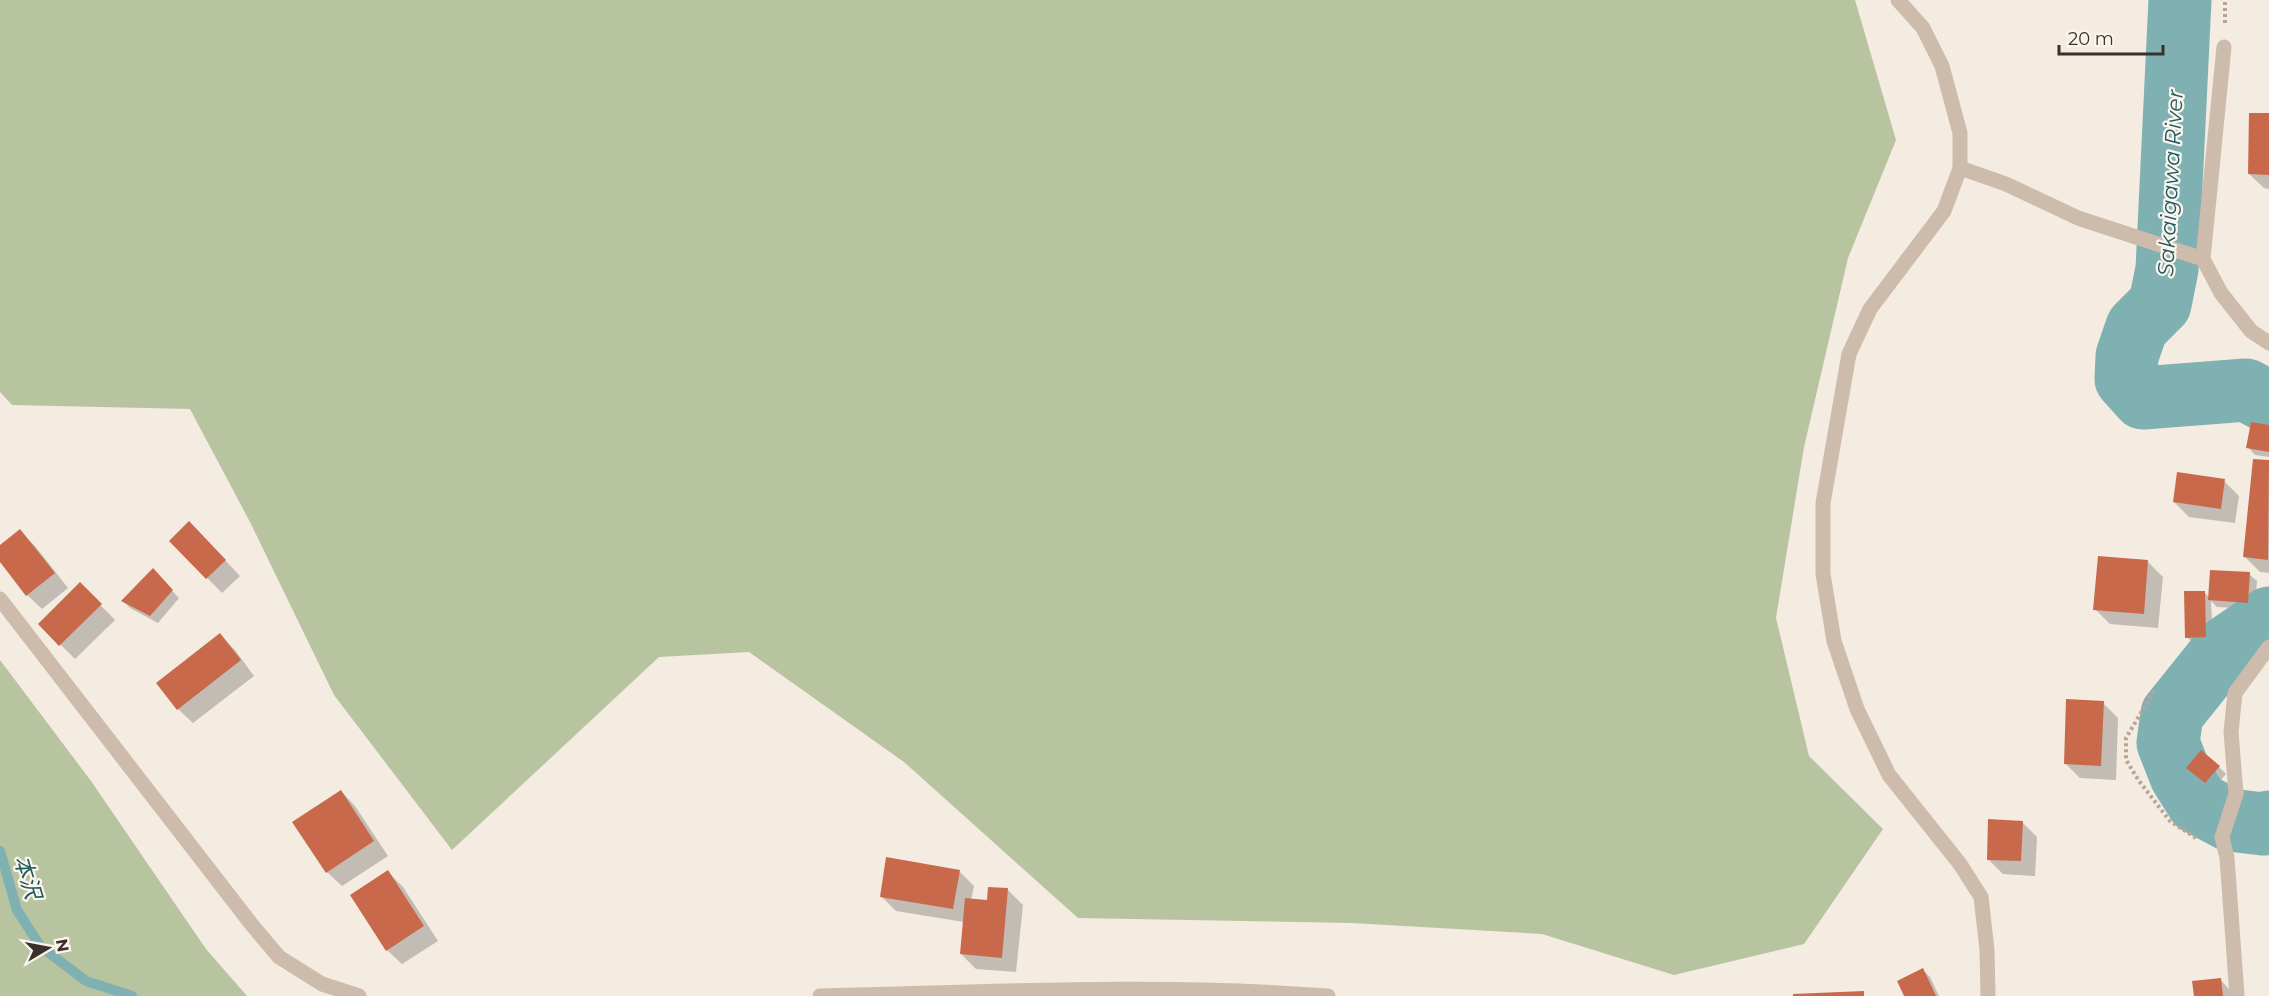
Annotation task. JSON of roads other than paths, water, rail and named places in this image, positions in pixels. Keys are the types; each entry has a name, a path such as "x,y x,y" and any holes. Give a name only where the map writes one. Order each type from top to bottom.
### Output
{"street":[{"path":"1898,0 1923,28 1942,66 1960,133 1960,168 1944,212 1870,309 1849,354 1823,503 1822,574 1834,641 1857,709 1889,775 1960,864 1981,897 1987,950 1988,996"},
{"path":"2198,257 2224,47"},
{"path":"1960,168 2006,184 2078,218 2198,257 2221,293 2251,331 2269,343"},
{"path":"0,599 279,957 322,984 359,996"},
{"path":"2237,996 2227,858 2222,837 2236,794 2231,732 2235,693 2269,647"},
{"path":"820,996 1120,988 1249,990 1328,996"}],"waterway":[{"name":"Sakaigawa River","path":"2180,0 2167,269 2160,304 2137,327 2127,356 2126,379 2143,398 2246,390 2269,402"},
{"name":"Sakaigawa River","path":"2269,618 2225,648 2172,714 2168,743 2181,776 2198,803 2230,820 2263,824 2269,822"},
{"name":"本沢","path":"0,851 17,910 40,946 86,981 132,996"}]}
